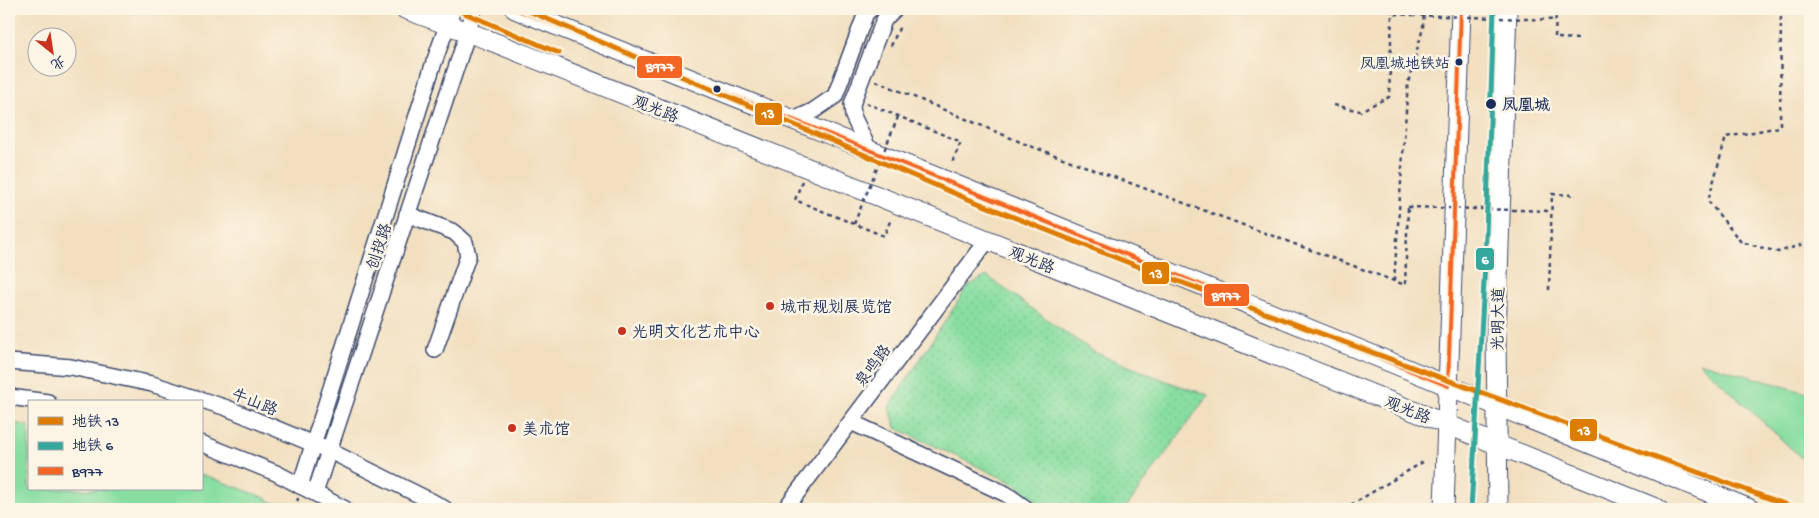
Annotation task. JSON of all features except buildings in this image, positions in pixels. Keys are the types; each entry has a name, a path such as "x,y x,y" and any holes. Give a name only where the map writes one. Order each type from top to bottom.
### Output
{"main road":[{"name":"观光路","path":"406,9 451,17 468,32 1658,509"},
{"path":"515,9 944,180 1750,509"},
{"path":"1444,509 1461,9"},
{"name":"光明大道","path":"1498,509 1496,306 1507,9"}],"street":[{"name":"创投路","path":"315,493 474,9"},
{"path":"793,120 813,111 834,96 866,13 871,9"},
{"path":"869,150 853,116 852,104 884,20 899,14"},
{"name":"创投路","path":"300,486 432,68 451,17"},
{"path":"407,214 454,232 465,242 468,256 434,350"},
{"name":"泉鸣路","path":"785,509 987,241"},
{"name":"牛山路","path":"9,362 71,368 152,384 227,408 330,451 445,509"},
{"path":"9,397 32,400"},
{"path":"851,422 1006,494 1027,509"},
{"path":"202,443 276,473 345,509"}],"path":[{"path":"1334,105 1360,111 1389,96 1393,9"},
{"path":"1412,9 1412,15"},
{"path":"1394,281 1408,83 1423,28 1424,9"},
{"path":"1556,9 1556,38 1581,39"},
{"path":"1781,9 1780,127 1726,137 1708,201 1741,242 1778,252 1810,242"},
{"path":"891,46 899,14"},
{"path":"1392,14 1556,20"},
{"path":"876,81 1025,144 1405,285 1408,207 1552,211"},
{"path":"864,102 961,142 944,180"},
{"path":"854,224 898,116"},
{"path":"1549,290 1552,194 1576,195"},
{"path":"795,200 884,236 896,205"},
{"path":"1344,509 1423,462"}],"green space":[{"path":"987,276 1096,353 1174,384 1208,395 1125,509 1045,509 1015,484 896,428 889,407 968,286"},
{"path":"1699,362 1810,394 1810,466"},
{"path":"9,422 28,426 28,490 202,490 202,474 263,497 285,509 9,509"}],"metro line":[{"name":"13","path":"455,9 559,53"},
{"name":"13","path":"524,9 963,197 1137,266 1798,509"},
{"name":"6","path":"1471,509 1485,264 1494,9"}],"transit line":[{"name":"B977","path":"515,9 944,180 1448,386 1461,9"}],"place":[{"name":"凤凰城地铁站","path":"1459,62"},
{"name":"凤凰城","path":"1491,104"},
{"name":"城市规划展览馆","path":"770,306"},
{"name":"光明文化艺术中心","path":"622,331"},
{"name":"美术馆","path":"512,428"}]}
